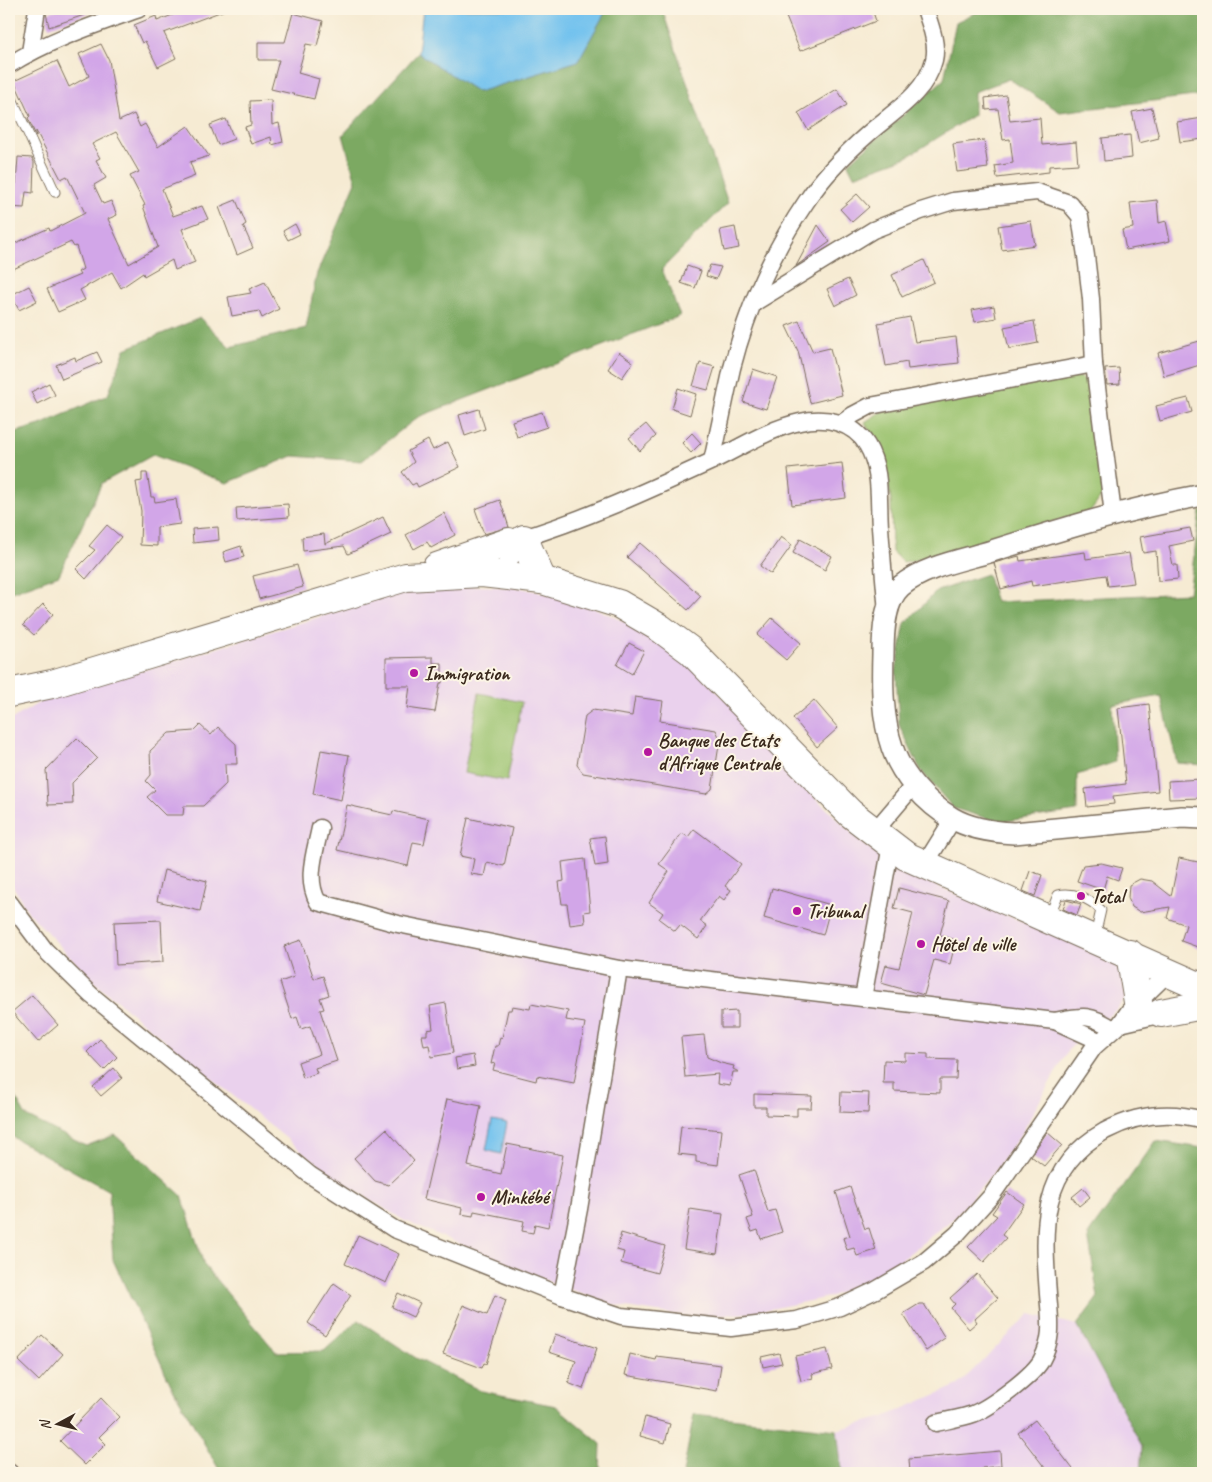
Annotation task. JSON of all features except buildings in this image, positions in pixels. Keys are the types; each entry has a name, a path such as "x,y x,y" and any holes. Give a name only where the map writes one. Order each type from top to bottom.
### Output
{"highway":[{"path":"9,710 20,691 52,684 262,622 519,540 542,580"},
{"path":"406,577 491,573 542,580 619,604 660,628 683,646 850,813 906,856 1170,971 1200,992"},
{"path":"1130,954 1149,1007 1200,992"}],"street":[{"path":"30,52 37,9"},
{"path":"9,65 30,52 76,32 138,9"},
{"path":"712,461 732,368 754,303 786,232 826,174 870,133 904,105 929,74 935,59 933,35 925,9"},
{"path":"754,303 842,247 881,226 953,201 1037,192 1069,203 1080,216 1091,299 1094,364 1113,514"},
{"path":"842,423 853,414 877,405 1094,364"},
{"path":"491,573 491,558 519,540 613,506 712,461 770,432 800,422 825,420 842,423 857,432 867,445 874,460 879,486 887,614 883,639 882,671 885,720 892,748 914,785 953,819 987,830 1014,833 1182,817 1203,818"},
{"path":"887,614 899,588 922,574 1113,514 1203,495"},
{"path":"863,998 882,838 914,785"},
{"path":"926,864 953,819"},
{"path":"320,828 312,864 311,890 318,902 398,924 619,969 1055,1021 1083,1016 1092,1017 1117,1027 1138,1021 1149,1007 1170,971"},
{"path":"9,902 45,950 91,996 310,1175 394,1228 562,1296 620,1316 731,1328 797,1320 840,1307 876,1290 924,1262 956,1234 992,1195 1055,1100 1099,1042 1117,1027 1149,1007"},
{"path":"562,1296 579,1209 619,969"},
{"path":"1055,1021 1099,1042"},
{"path":"936,1423 975,1413 1022,1382 1041,1362 1051,1336 1046,1266 1046,1222 1050,1197 1062,1169 1086,1145 1119,1124 1139,1117 1161,1114 1184,1115 1203,1120"}],"lane":[{"path":"9,92 55,192"}],"shaded area":[{"path":"459,585 521,588 579,601 634,626 682,657 734,708 791,774 861,842 903,872 1109,958 1121,967 1126,998 1118,1008 1068,1050 1023,1131 991,1176 954,1218 882,1275 829,1297 750,1313 689,1317 614,1305 550,1282 405,1221 338,1180 175,1049 94,982 28,912 9,879 9,721 42,701 402,592"},
{"path":"1030,1314 1077,1325 1142,1446 1140,1473 842,1473 837,1430 884,1417 958,1385"}],"green space":[{"path":"607,9 662,9 728,203 662,269 680,316 418,417 362,461 293,456 227,483 153,455 102,483 59,575 9,593 9,434 40,425 108,395 125,349 200,318 230,347 306,328 317,273 356,182 343,135 418,53 478,92 578,61"},
{"path":"983,9 1203,9 1203,95 1060,112 1009,79 974,92 974,115 907,157 854,176 848,164 944,79 956,22"},
{"path":"1073,374 1088,381 1090,392 1103,494 1091,511 917,560 903,562 892,552 891,499 884,462 865,422 882,411"},
{"path":"1200,511 1203,511 1203,765 1177,763 1161,696 1112,705 1115,762 1077,775 1077,811 999,822 953,808 921,771 899,725 896,671 905,623 937,591 987,574 996,602 1189,593"},
{"path":"479,693 522,702 507,781 464,773"},
{"path":"9,1086 26,1116 86,1146 115,1135 182,1196 204,1265 276,1352 324,1351 358,1320 416,1358 481,1391 556,1406 601,1444 600,1473 221,1473 171,1385 113,1260 109,1191 9,1135"},
{"path":"1156,1141 1203,1148 1203,1473 1140,1473 1142,1446 1077,1325 1098,1297 1088,1235"},
{"path":"694,1414 837,1430 842,1473 683,1473"}],"water":[{"path":"423,9 607,9 578,61 478,92 418,53"},
{"path":"492,1120 507,1123 501,1154 486,1150"}],"place":[{"name":"Immigration","path":"414,673"},
{"name":"Banque des Etats d'Afrique Centrale","path":"648,752"},
{"name":"Total","path":"1081,896"},
{"name":"Tribunal","path":"797,911"},
{"name":"Hôtel de ville","path":"921,944"},
{"name":"Minkébé","path":"481,1197"}]}
